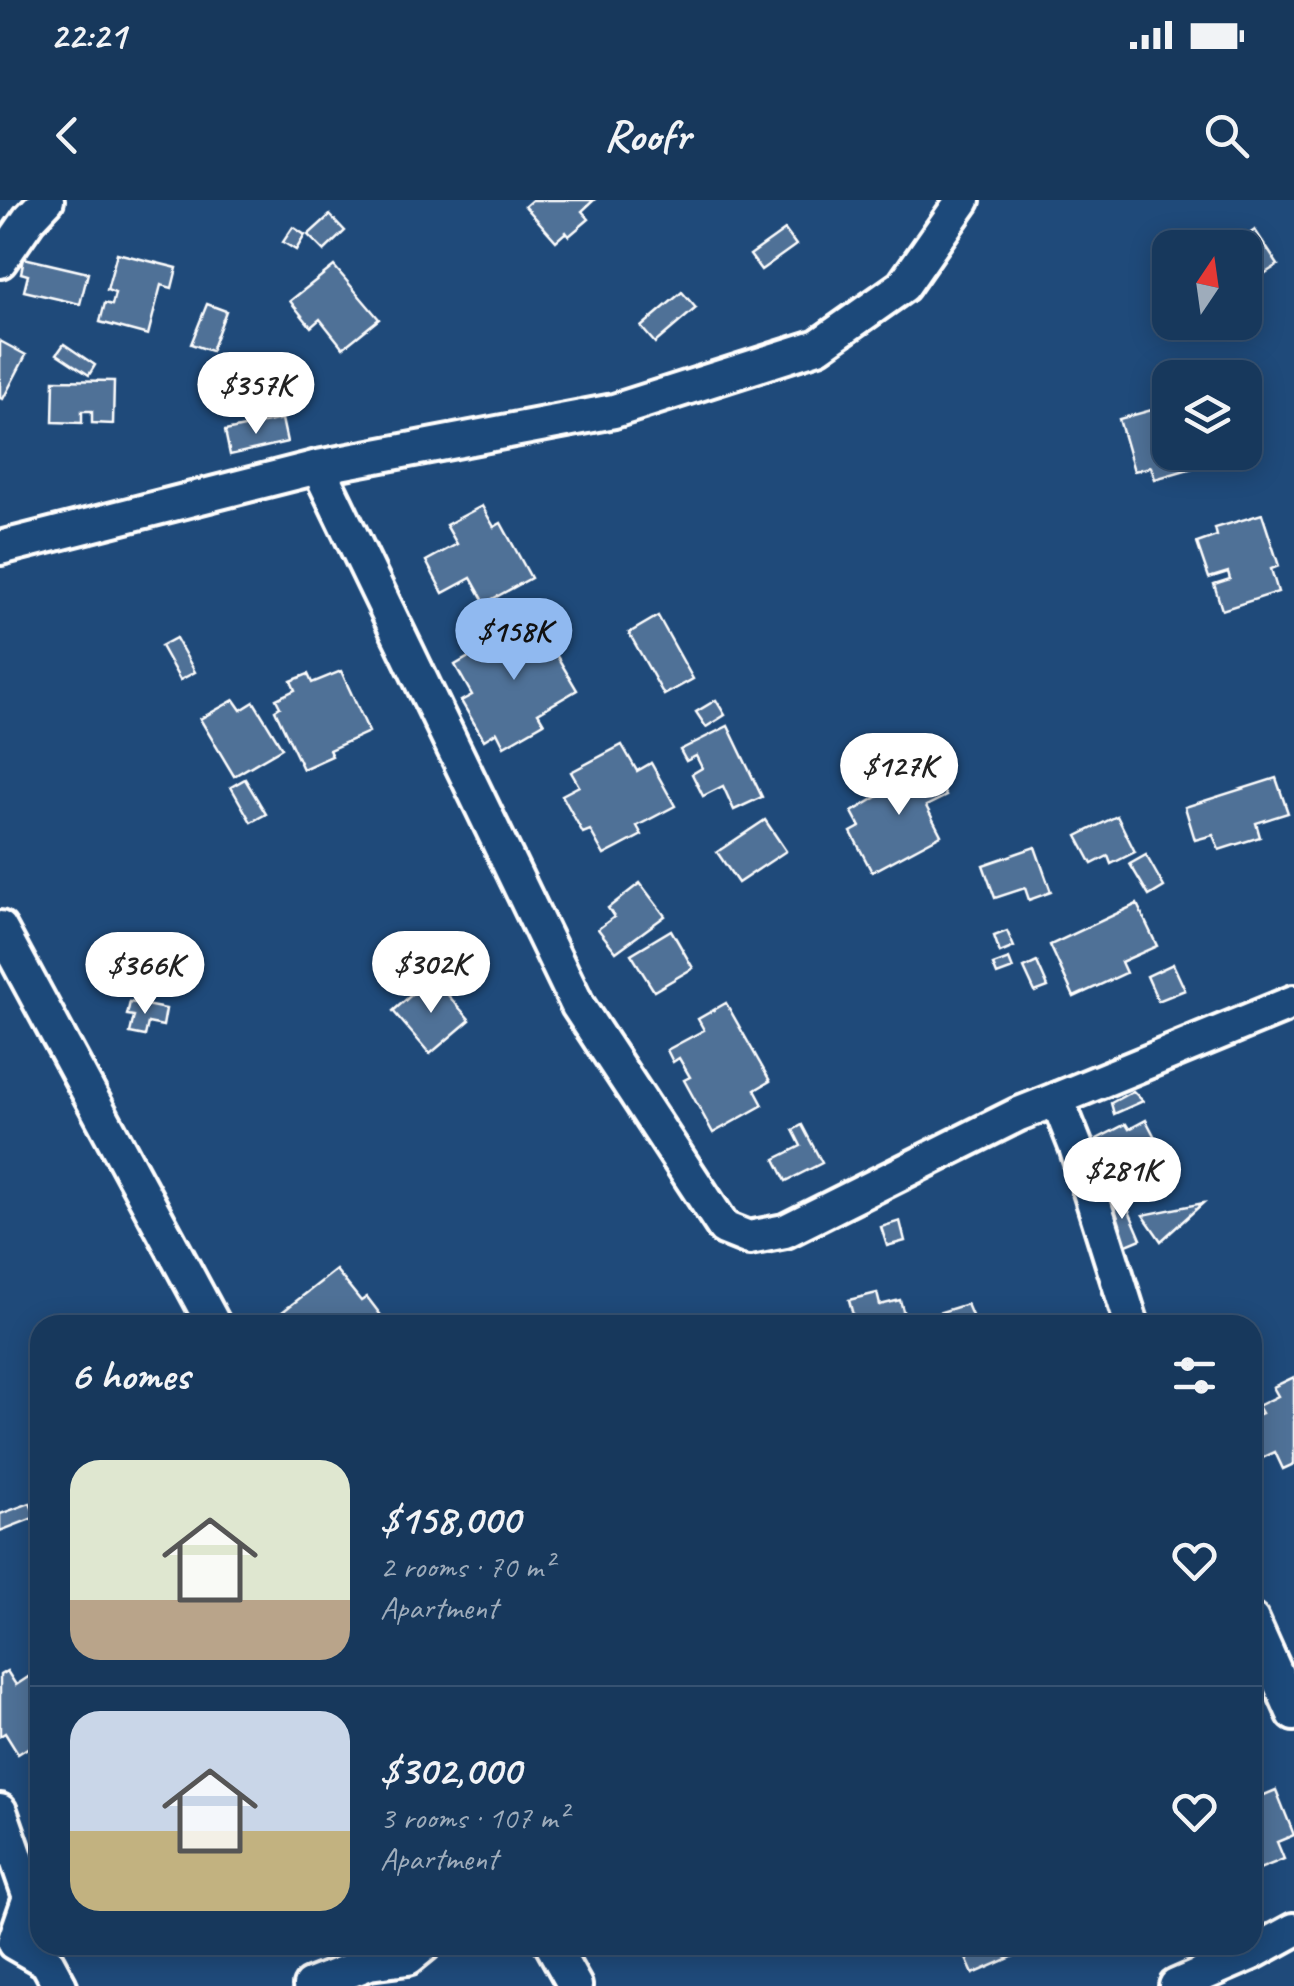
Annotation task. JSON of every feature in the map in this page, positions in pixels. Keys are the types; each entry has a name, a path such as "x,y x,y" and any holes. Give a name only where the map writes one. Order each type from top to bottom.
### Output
{"street":[{"path":"0,261 47,200"},
{"path":"0,548 318,466 614,412 818,346 903,286 963,200"},
{"path":"318,466 578,1006 724,1228 748,1238 785,1232 1019,1114 1294,1002"},
{"path":"0,928 209,1315"},
{"path":"1057,1099 1129,1315"},
{"path":"1262,1642 1294,1714"},
{"path":"0,1812 30,1898 14,1943 30,1952"},
{"path":"1262,1948 1294,1930"},
{"path":"35,1955 47,1962 60,1986"},
{"path":"310,1986 369,1963 412,1955"},
{"path":"558,1955 575,1986"},
{"path":"1176,1986 1247,1955"}],"building":[{"path":"532,200 594,200 582,211 589,219 569,236 566,232 556,241 525,206"},
{"path":"330,215 345,231 324,251 308,235"},
{"path":"293,227 305,235 296,250 283,242"},
{"path":"785,230 796,245 761,270 750,255"},
{"path":"1262,241 1278,265 1262,275"},
{"path":"117,253 177,268 172,288 161,285 148,335 100,322 105,303 112,305 115,293 107,290"},
{"path":"24,258 88,273 80,304 24,291 28,275 21,273"},
{"path":"334,266 379,319 343,348 320,319 311,327 290,301"},
{"path":"682,292 696,308 655,343 641,327"},
{"path":"207,304 226,311 211,351 191,344"},
{"path":"0,341 26,355 3,399 0,398"},
{"path":"64,344 95,365 89,375 57,354"},
{"path":"54,380 114,381 113,424 92,423 92,411 82,411 82,423 53,422"},
{"path":"1152,410 1152,470 1151,467 1134,471 1119,419"},
{"path":"282,419 287,442 230,455 225,431"},
{"path":"1152,470 1186,470 1155,479"},
{"path":"482,506 494,527 501,523 531,578 485,603 471,578 443,593 426,561 457,544 446,525"},
{"path":"1262,514 1279,566 1271,569 1278,592 1222,610 1214,584 1230,579 1228,572 1209,578 1197,543 1217,536 1215,528"},
{"path":"658,616 693,679 664,695 629,633"},
{"path":"535,619 577,690 538,713 544,723 504,746 497,732 484,740 461,701 472,695 455,665"},
{"path":"176,638 195,672 180,680 161,646"},
{"path":"341,671 369,732 329,750 332,756 303,769 275,710 280,707 276,699 295,690 291,681 308,674 312,683"},
{"path":"234,700 241,710 254,702 282,748 234,776 200,719"},
{"path":"716,700 725,715 706,727 696,712"},
{"path":"728,726 762,797 734,810 723,786 703,796 692,774 702,768 696,756 686,761 680,750"},
{"path":"622,745 637,771 651,763 675,806 637,826 642,835 604,855 590,830 583,833 562,795 579,786 571,772"},
{"path":"925,759 946,796 926,806 941,835 872,872 851,832 860,827 852,812 907,779 903,771"},
{"path":"1276,778 1288,813 1256,823 1260,837 1219,850 1213,835 1195,840 1185,807"},
{"path":"245,779 266,814 251,822 231,787"},
{"path":"1117,816 1135,852 1111,864 1108,856 1092,864 1077,836"},
{"path":"765,820 786,851 738,883 717,852"},
{"path":"1035,847 1051,892 1029,900 1025,888 995,898 983,865"},
{"path":"1146,855 1164,887 1149,896 1130,864"},
{"path":"640,883 665,916 616,952 598,929 614,917 608,908"},
{"path":"1137,904 1157,946 1121,962 1126,973 1074,997 1050,945"},
{"path":"671,930 693,968 654,991 631,954"},
{"path":"1007,931 1014,947 1000,953 994,936"},
{"path":"1009,959 1013,969 997,975 993,965"},
{"path":"1037,962 1048,987 1035,992 1024,968"},
{"path":"1173,964 1185,990 1158,1001 1147,976"},
{"path":"432,977 470,1020 430,1054 393,1011"},
{"path":"130,1002 166,1009 163,1026 148,1023 145,1036 130,1033 134,1016 127,1015"},
{"path":"726,1003 770,1081 755,1090 763,1105 713,1133 684,1080 690,1077 679,1058 673,1062 667,1050 704,1030 698,1019"},
{"path":"1133,1091 1143,1101 1114,1114 1111,1103"},
{"path":"1146,1120 1173,1172 1155,1182 1158,1188 1134,1200 1131,1193 1127,1195 1097,1139 1126,1124 1129,1129"},
{"path":"802,1125 822,1163 786,1181 775,1159 801,1146 793,1130"},
{"path":"1123,1197 1141,1239 1122,1247 1103,1205"},
{"path":"1203,1203 1161,1241 1143,1215"},
{"path":"900,1221 905,1241 887,1246 881,1227"},
{"path":"336,1270 361,1301 367,1297 381,1315 278,1315"},
{"path":"877,1293 880,1305 900,1300 904,1315 853,1315 849,1300"},
{"path":"967,1304 972,1315 935,1315"},
{"path":"1294,1377 1294,1464 1283,1469 1275,1452 1262,1458 1262,1404 1278,1396 1273,1387"},
{"path":"30,1503 30,1519 0,1531 0,1514"},
{"path":"7,1671 16,1685 30,1676 30,1746 18,1754 5,1733 0,1736 0,1675"},
{"path":"1276,1790 1294,1835 1277,1842 1284,1859 1262,1868 1262,1796"},
{"path":"964,1955 1017,1955 973,1974"}]}
